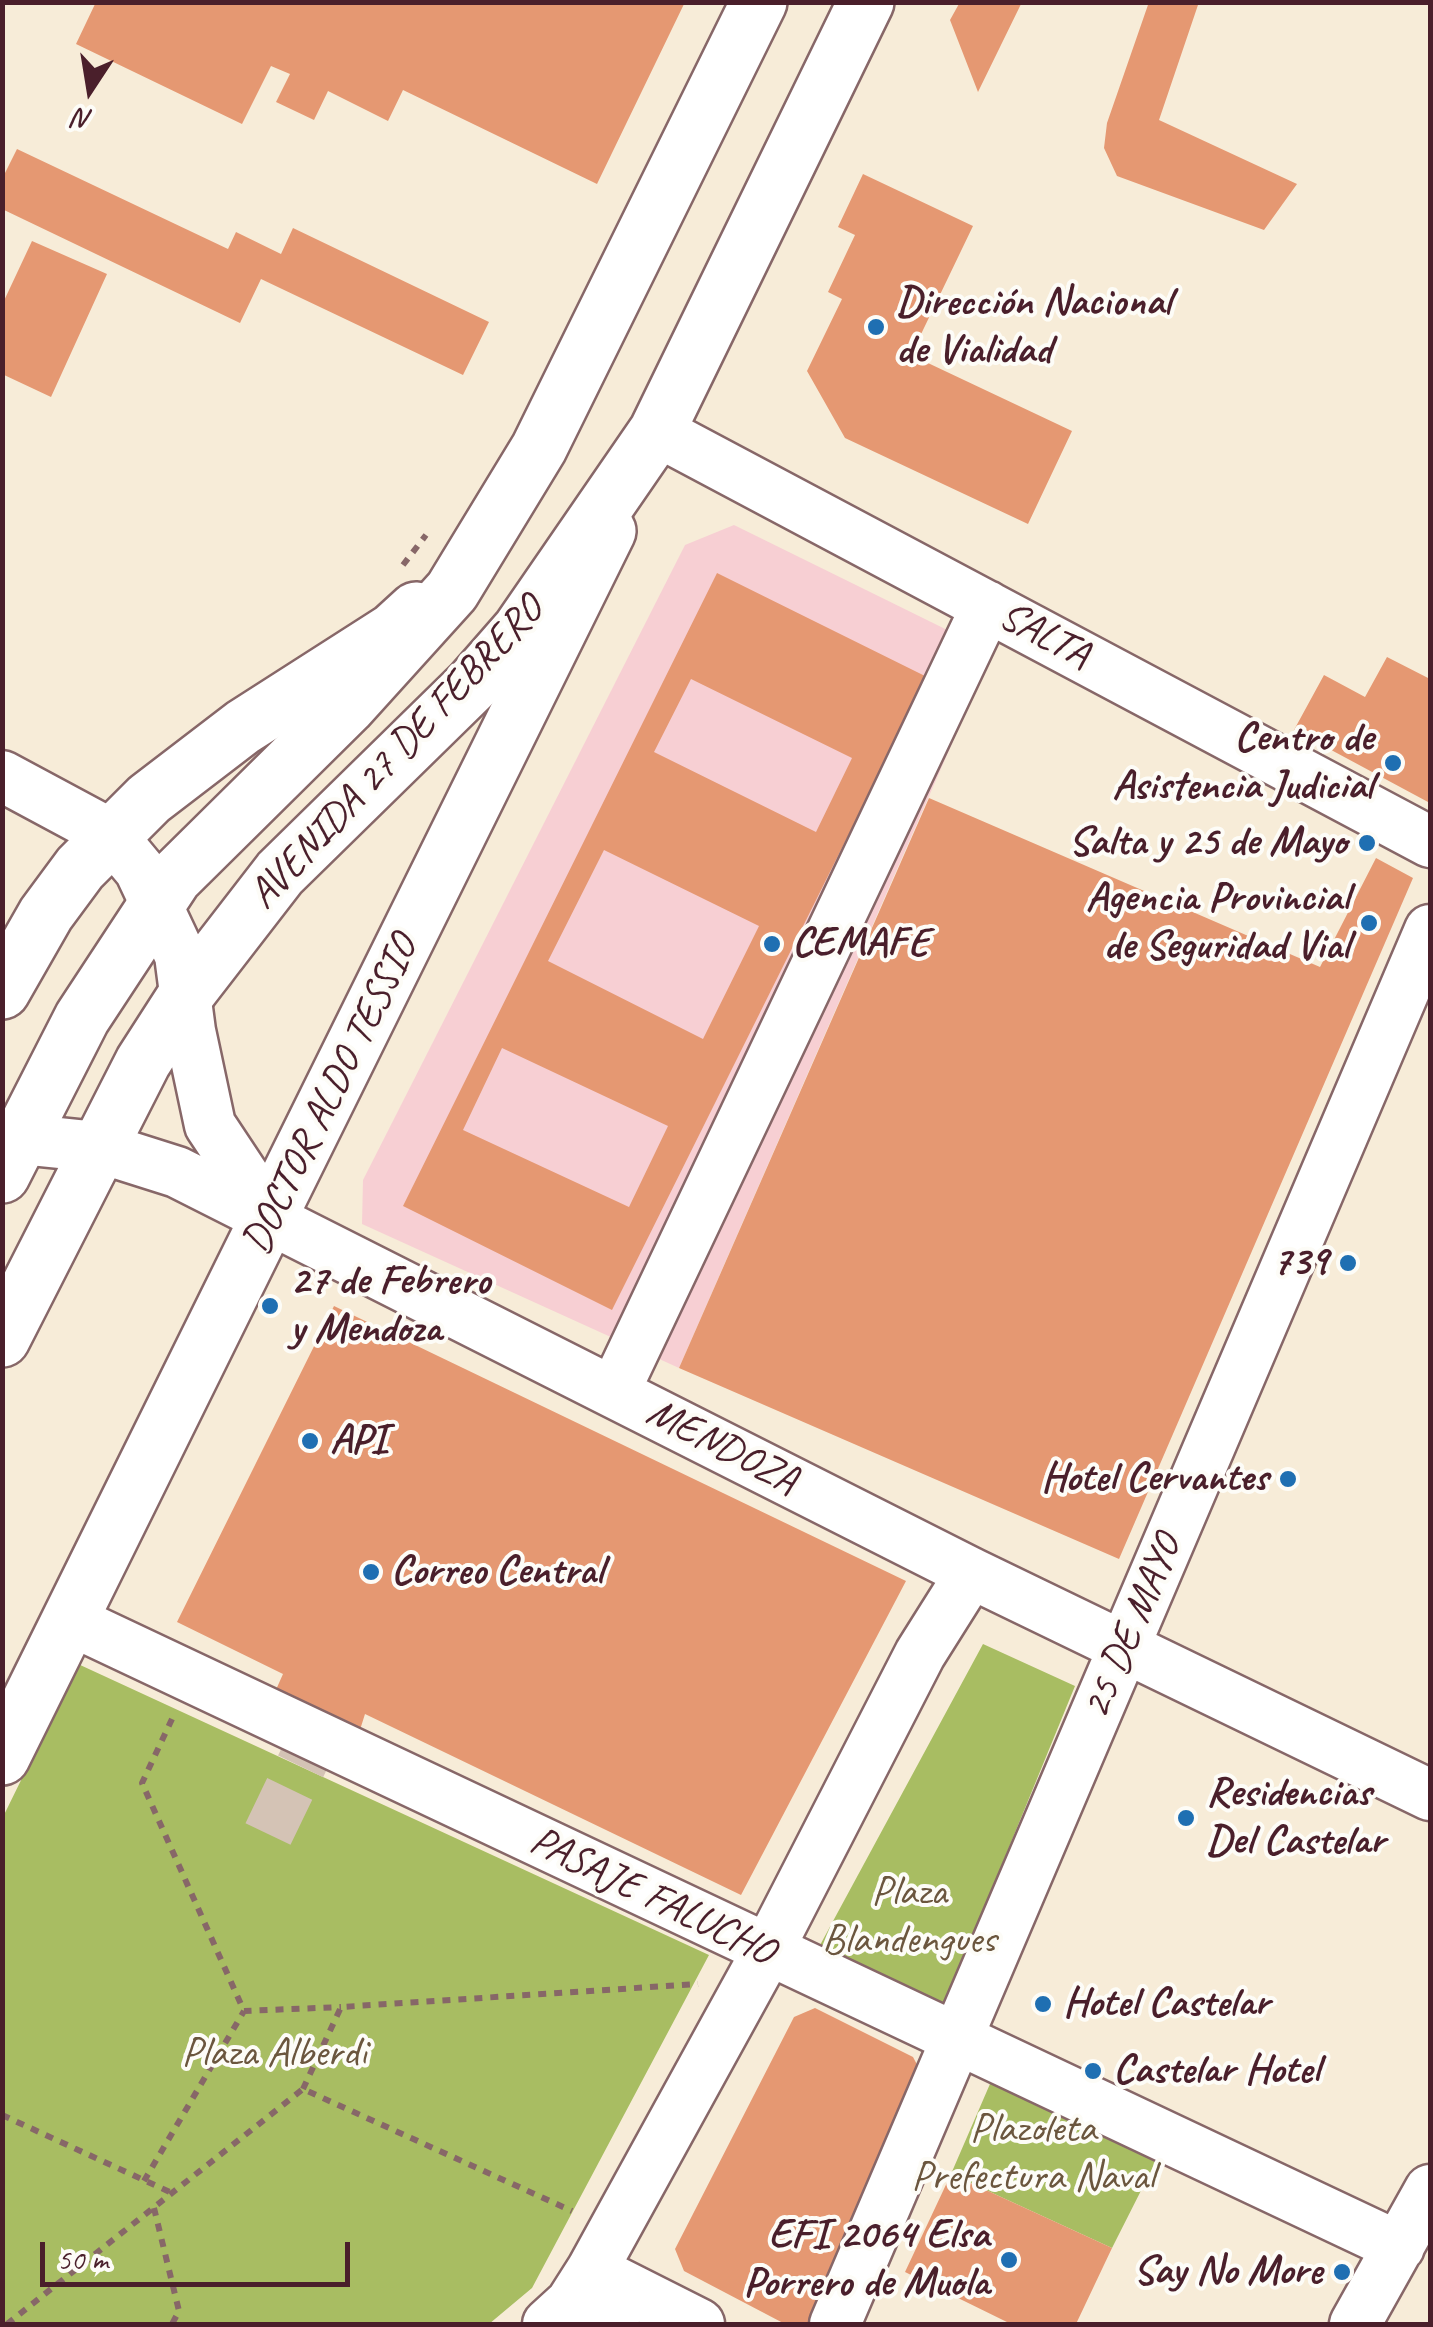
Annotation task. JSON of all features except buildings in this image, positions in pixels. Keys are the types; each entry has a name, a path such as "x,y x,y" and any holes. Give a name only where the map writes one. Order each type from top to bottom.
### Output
{"main road":[{"name":"AVENIDA 27 DE FEBRERO","path":"2,991 46,914 110,834 243,726 393,631 451,545 539,448 759,2"},
{"name":"AVENIDA 27 DE FEBRERO","path":"2,1339 143,1062 188,992 280,873 472,684 520,630 657,431 866,2"},
{"name":"DOCTOR ALDO TESSIO","path":"2,1757 272,1218 657,431"},
{"name":"AVENIDA 27 DE FEBRERO","path":"8,1151 82,1018 174,878 347,706 452,591 451,545"}],"street":[{"name":"SALTA","path":"657,431 1430,842"},
{"path":"614,1392 987,606"},
{"path":"2,776 110,834 140,870 180,955 188,992 190,1031 210,1126 272,1218"},
{"name":"25 DE MAYO","path":"836,2324 1430,930"},
{"name":"MENDOZA","path":"8,1151 98,1147 177,1172 971,1574 1430,1795"},
{"path":"698,2324 588,2290 920,1654 971,1574"},
{"name":"PASAJE FALUCHO","path":"70,1620 192,1678 758,1968 956,2042 1399,2247"},
{"path":"1356,2324 1430,2190"}],"path":[{"path":"400,568 451,545"},
{"path":"192,1678 142,1784 244,2012"},
{"path":"244,2012 341,2007 758,1968"},
{"path":"7,2324 303,2090 341,2007"},
{"path":"144,2181 244,2012"},
{"path":"303,2090 588,2290"},
{"path":"2,2115 172,2194"},
{"path":"154,2208 179,2311 172,2324"}],"shaded area":[{"path":"734,525 992,652 679,1368 362,1224 363,1180 685,545"}],"green space":[{"name":"Plaza Blandengues","path":"983,1644 1075,1686 944,2006 819,1947"},
{"name":"Plaza Alberdi","path":"78,1664 709,1955 532,2288 489,2324 3,2324 2,1819"},
{"name":"Plazoleta Prefectura Naval","path":"993,2077 1158,2157 1112,2248 951,2174"}],"tunnel":[{"path":"268,1834 309,1749"}],"place":[{"name":"Dirección Nacional de Vialidad","path":"876,327"},
{"name":"Centro de Asistencia Judicial","path":"1393,763"},
{"name":"Salta y 25 de Mayo","path":"1367,843"},
{"name":"Agencia Provincial de Seguridad Vial","path":"1369,923"},
{"name":"CEMAFE","path":"772,944"},
{"name":"739","path":"1348,1263"},
{"name":"27 de Febrero y Mendoza","path":"270,1306"},
{"name":"API","path":"310,1441"},
{"name":"Hotel Cervantes","path":"1288,1479"},
{"name":"Correo Central","path":"371,1572"},
{"name":"Residencias Del Castelar","path":"1186,1818"},
{"name":"Hotel Castelar","path":"1043,2004"},
{"name":"Castelar Hotel","path":"1093,2071"},
{"name":"EFI 2064 Elsa Porrero de Muola","path":"1009,2260"},
{"name":"Say No More","path":"1342,2272"}]}
